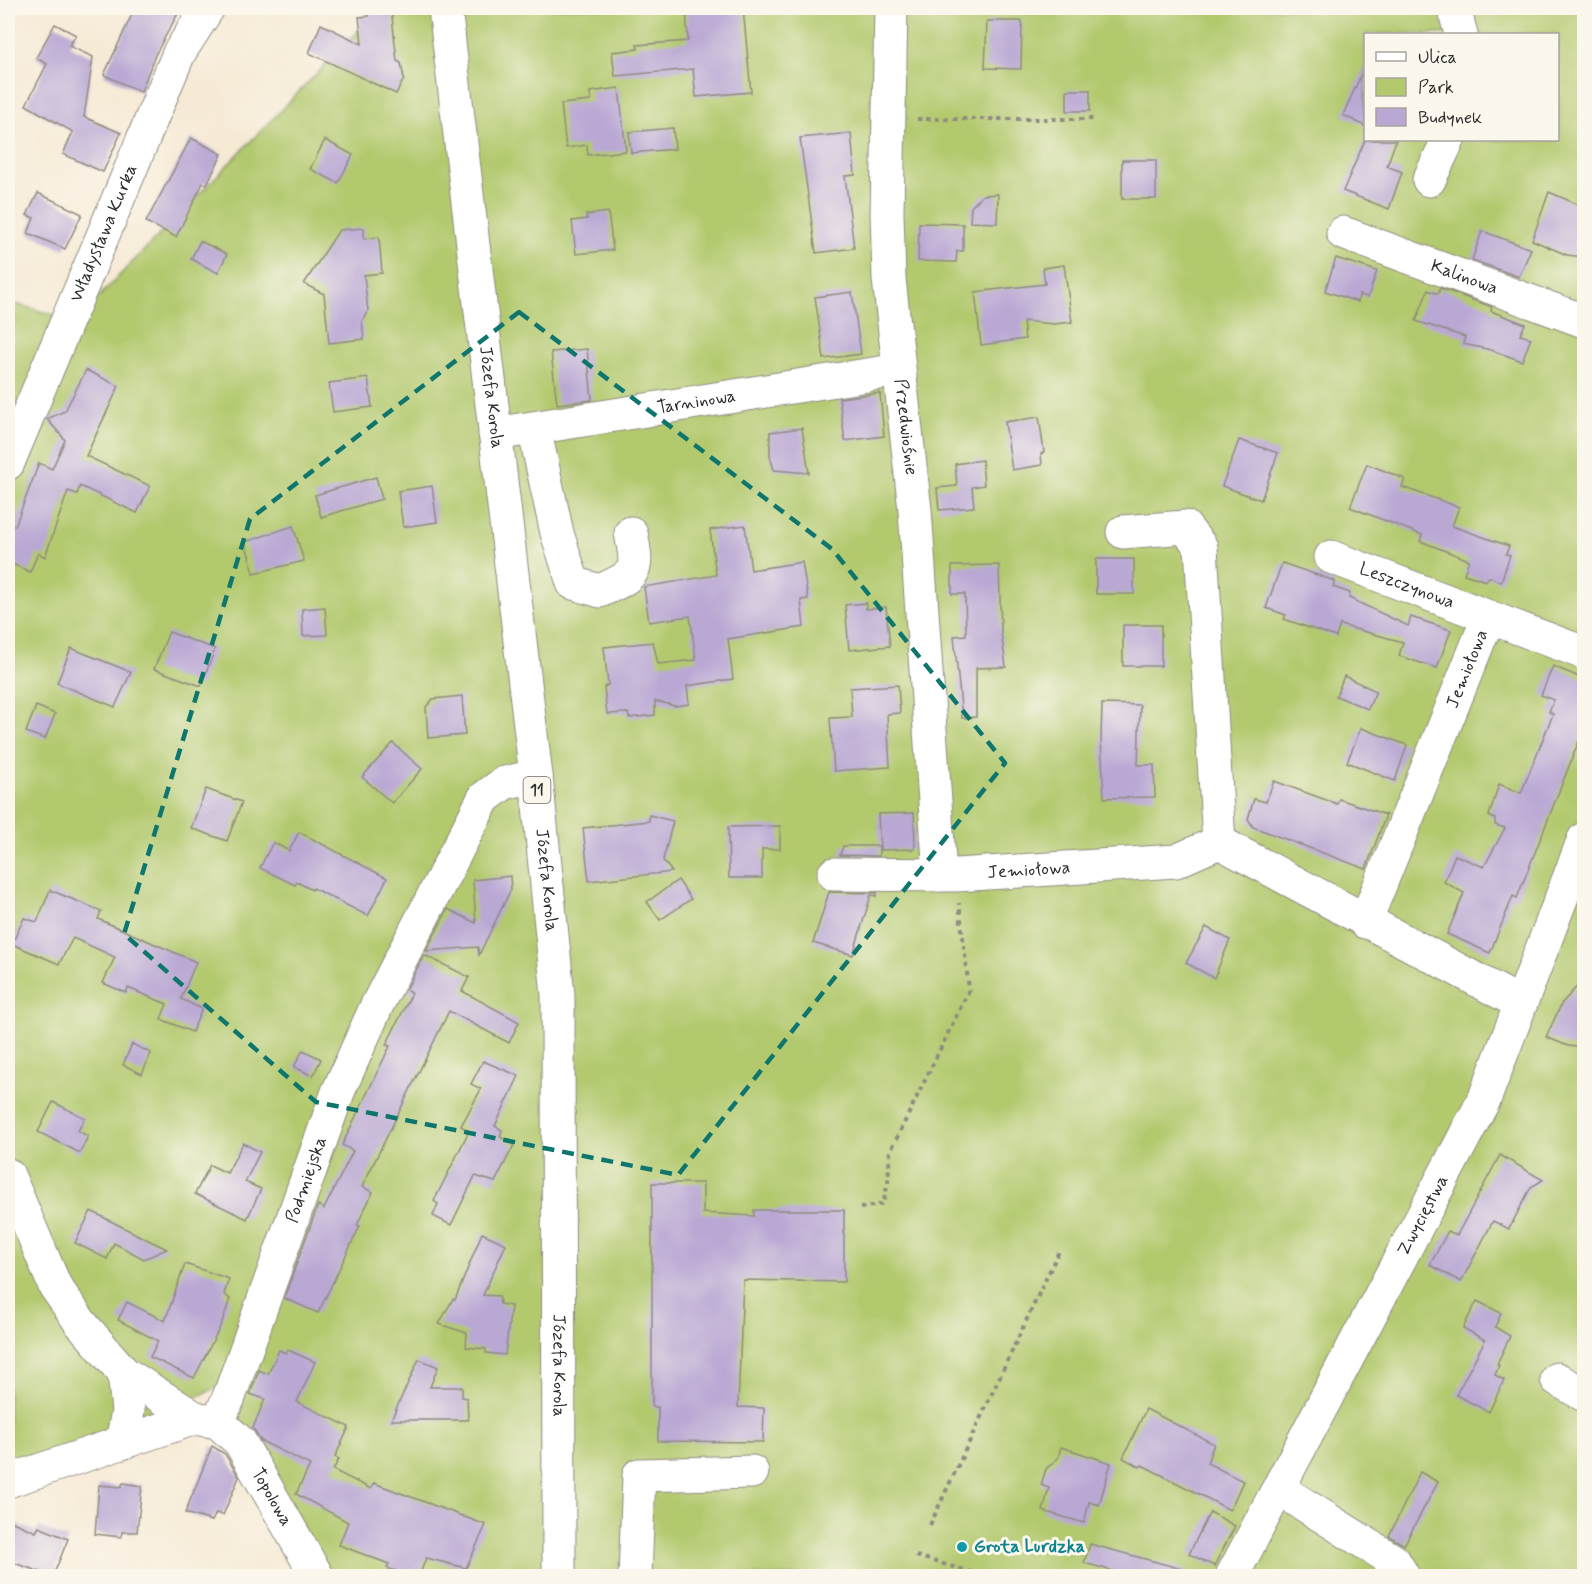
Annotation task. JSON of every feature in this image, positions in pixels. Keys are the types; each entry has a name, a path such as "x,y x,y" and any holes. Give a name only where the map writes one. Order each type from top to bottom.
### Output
{"main road":[{"name":"Władysława Kurka","path":"8,463 179,53 208,8"},
{"name":"Józefa Korola","path":"445,8 536,776 558,995 559,1576"},
{"name":"Przedwiośnie","path":"891,8 887,119 889,279 915,510 945,866"},
{"path":"1454,8 1461,33"},
{"path":"1429,180 1448,141"},
{"name":"Kalinowa","path":"1343,234 1584,321"},
{"name":"Tarninowa","path":"495,434 899,370"},
{"path":"534,429 556,533 573,584 600,591 630,577 637,565 631,533"},
{"path":"1123,532 1185,527 1201,547 1219,842 1520,1003"},
{"name":"Leszczynowa","path":"1331,556 1584,653"},
{"name":"Jemiołowa","path":"1365,922 1488,618"},
{"name":"Podmiejska","path":"206,1420 229,1397 338,1092 377,1005 484,798 504,783 536,776"},
{"name":"Zwycięstwa","path":"1232,1576 1484,1100 1584,839"},
{"name":"Jemiołowa","path":"834,874 945,866 1176,861 1219,842"},
{"path":"8,1175 55,1286 80,1322 124,1373 206,1420"},
{"path":"122,1443 128,1411 124,1373"},
{"path":"8,1481 122,1443 206,1420"},
{"name":"Topolowa","path":"206,1420 240,1442 314,1576"},
{"path":"635,1576 639,1476 752,1472"},
{"path":"1279,1489 1394,1561 1403,1576"}],"path":[{"path":"887,119 1096,119"},
{"path":"860,1208 883,1204 888,1182 890,1152 969,990 945,866"},
{"path":"930,1525 1060,1249"},
{"path":"916,1556 984,1576"}],"highlighted area":[{"path":"519,312 832,549 1005,763 678,1175 316,1102 124,934 250,519"}],"green space":[{"path":"381,8 1584,8 1584,1576 330,1576 295,1528 223,1385 103,1437 8,1468 8,302 75,321"}],"building":[{"path":"135,8 181,8 155,55 141,92 104,75"},
{"path":"368,8 391,8 397,61 401,63 404,79 396,94 309,53 321,24 362,44 359,17 369,16"},
{"path":"686,8 714,8 714,10 743,8 751,92 696,97 693,69 615,76 612,52 638,49 637,45 688,41"},
{"path":"987,21 1022,21 1021,69 985,68"},
{"path":"55,24 76,35 69,46 93,57 84,117 121,133 103,172 63,154 73,132 26,105 47,64 36,58"},
{"path":"1364,68 1364,126 1343,115"},
{"path":"619,88 626,151 588,155 587,145 566,148 561,104 591,101 590,92"},
{"path":"1067,90 1090,90 1090,111 1067,111"},
{"path":"673,128 675,149 631,153 629,132"},
{"path":"851,133 855,175 845,176 854,248 816,253 800,138"},
{"path":"191,138 222,154 207,184 203,183 176,237 146,222"},
{"path":"325,140 353,155 338,183 310,169"},
{"path":"1365,141 1396,141 1387,166 1402,172 1389,209 1343,191"},
{"path":"1122,160 1156,160 1156,199 1122,199"},
{"path":"1549,192 1584,207 1584,257 1567,255 1532,240"},
{"path":"38,193 82,214 65,249 28,233 34,218 27,215"},
{"path":"998,194 997,223 970,222 971,207 983,195"},
{"path":"608,212 613,250 576,254 572,221 587,219 586,215"},
{"path":"919,223 963,224 963,251 957,251 956,262 918,261"},
{"path":"364,228 364,239 379,237 382,273 364,275 368,311 362,321 364,339 329,343 324,294 304,284 339,230"},
{"path":"1482,231 1531,249 1519,277 1472,260"},
{"path":"200,241 227,254 218,273 191,259"},
{"path":"1336,258 1377,271 1368,297 1359,295 1358,302 1325,291"},
{"path":"1064,265 1072,322 1054,324 1023,321 1025,339 981,345 975,292 1045,284 1043,268"},
{"path":"1440,288 1492,307 1491,311 1525,324 1520,335 1531,338 1522,361 1491,350 1463,344 1465,337 1416,321 1428,290 1438,294"},
{"path":"852,292 861,354 824,359 815,297"},
{"path":"587,349 592,400 557,404 551,352"},
{"path":"86,370 119,386 86,456 150,486 137,513 80,486 77,494 68,491 45,557 38,553 30,572 8,562 8,537 13,525 15,526 39,463 52,469 65,440 47,419 65,411"},
{"path":"368,378 372,407 333,412 329,383"},
{"path":"880,393 884,436 845,441 839,398"},
{"path":"1039,417 1044,452 1041,454 1042,465 1012,470 1005,422"},
{"path":"802,428 809,473 774,470 770,456 770,432"},
{"path":"1239,440 1278,453 1261,500 1222,486"},
{"path":"982,460 984,485 972,487 974,507 939,510 937,488 957,486 955,464"},
{"path":"1367,464 1405,479 1402,487 1459,507 1452,526 1509,546 1506,554 1510,555 1501,582 1489,577 1486,581 1464,574 1469,560 1420,541 1422,535 1350,507"},
{"path":"376,477 382,499 321,517 315,495"},
{"path":"432,486 437,522 403,527 398,491"},
{"path":"745,525 751,570 802,562 808,599 801,600 804,627 728,639 733,679 687,686 689,704 675,706 655,701 655,715 629,718 628,713 607,714 604,687 608,685 604,647 653,642 658,664 696,660 690,616 649,622 644,587 716,575 710,530"},
{"path":"293,526 304,561 254,573 245,542"},
{"path":"1096,559 1134,559 1134,594 1096,594"},
{"path":"1282,563 1335,581 1333,587 1350,593 1349,598 1408,626 1411,617 1451,630 1437,668 1399,656 1403,642 1340,625 1336,637 1284,619 1286,615 1266,608"},
{"path":"999,565 1001,632 1006,667 976,668 976,717 962,718 954,636 966,635 965,594 952,594 952,566"},
{"path":"866,603 866,609 886,607 890,646 849,650 845,605"},
{"path":"325,607 327,635 303,636 302,609"},
{"path":"1123,625 1161,625 1161,666 1123,666"},
{"path":"169,632 215,649 201,686 154,669"},
{"path":"71,648 131,672 115,707 57,683"},
{"path":"1553,666 1584,679 1584,728 1517,898 1513,896 1490,953 1447,934 1464,893 1444,882 1455,855 1484,867 1505,828 1495,825 1495,819 1489,816 1499,784 1521,793 1553,714 1549,712 1554,700 1541,695"},
{"path":"1344,676 1376,691 1368,709 1336,696"},
{"path":"898,685 900,713 887,714 890,767 834,771 830,718 852,717 850,688"},
{"path":"462,696 465,735 428,738 426,707 433,699"},
{"path":"1102,704 1140,705 1138,765 1154,765 1155,797 1104,798"},
{"path":"36,706 55,714 45,739 26,732"},
{"path":"1361,728 1407,745 1395,781 1347,762"},
{"path":"393,743 422,769 392,803 362,777"},
{"path":"1274,781 1337,804 1339,799 1386,815 1366,869 1253,827 1248,819 1254,799 1266,802"},
{"path":"206,789 242,802 227,841 191,828"},
{"path":"914,813 915,849 880,850 878,814"},
{"path":"649,815 673,821 663,860 672,872 589,881 583,828 649,821"},
{"path":"780,826 780,849 762,849 762,878 729,878 728,827"},
{"path":"299,832 387,878 368,916 313,888 312,890 297,882 295,885 260,868 273,842 289,851"},
{"path":"843,846 879,846 879,856 840,855"},
{"path":"510,876 511,889 479,955 478,947 426,951 448,909 476,923 473,880"},
{"path":"678,880 691,899 660,920 647,902"},
{"path":"50,890 101,911 98,919 196,962 181,999 202,1009 192,1032 161,1019 167,1004 128,988 126,993 103,983 115,957 73,938 59,964 12,944 24,918 37,922"},
{"path":"829,892 877,893 877,896 871,895 853,955 813,943"},
{"path":"1206,927 1230,940 1214,978 1186,963"},
{"path":"424,955 469,977 462,991 519,1022 509,1043 449,1011 362,1187 373,1192 357,1225 360,1226 318,1313 284,1298 318,1205 324,1209 353,1151 342,1145 390,1046 386,1045 412,993 406,990"},
{"path":"1584,979 1584,1048 1568,1046 1546,1037 1562,1003"},
{"path":"132,1044 151,1053 142,1074 123,1065"},
{"path":"303,1050 321,1059 313,1076 294,1067"},
{"path":"483,1061 519,1076 495,1126 502,1130 500,1137 514,1145 495,1182 475,1176 451,1225 433,1216 438,1204 434,1201 469,1131 461,1126 481,1089 471,1084"},
{"path":"53,1102 85,1118 78,1131 88,1136 80,1153 38,1132"},
{"path":"243,1143 260,1152 245,1182 261,1189 247,1219 195,1194 210,1165 227,1173"},
{"path":"1500,1155 1543,1180 1531,1187 1509,1229 1493,1221 1461,1282 1430,1265 1448,1231 1457,1235"},
{"path":"652,1183 703,1183 703,1213 754,1216 754,1210 844,1210 844,1282 743,1280 738,1407 764,1408 763,1442 658,1441 658,1407 652,1407"},
{"path":"91,1211 167,1249 144,1259 114,1243 107,1259 75,1243"},
{"path":"482,1233 506,1244 483,1295 499,1296 500,1304 511,1306 505,1355 486,1353 486,1349 466,1347 467,1333 439,1324 453,1299 455,1300"},
{"path":"185,1264 229,1279 224,1294 230,1299 221,1325 194,1378 150,1357 158,1341 118,1320 127,1302 165,1321"},
{"path":"1477,1301 1501,1313 1495,1327 1510,1336 1497,1364 1499,1365 1495,1375 1504,1380 1489,1412 1456,1395 1485,1340 1463,1328"},
{"path":"279,1350 286,1353 288,1350 315,1362 297,1402 349,1427 335,1457 339,1459 333,1470 371,1489 374,1483 486,1525 466,1568 426,1558 419,1576 410,1576 387,1568 389,1564 339,1545 348,1522 296,1494 310,1465 261,1441 253,1428 265,1399 250,1394 259,1370 268,1374"},
{"path":"419,1359 438,1367 430,1387 462,1387 462,1397 467,1398 468,1420 391,1420"},
{"path":"1146,1409 1214,1444 1207,1463 1243,1481 1230,1510 1142,1465 1140,1467 1123,1458"},
{"path":"212,1446 225,1454 239,1477 223,1515 216,1513 212,1521 185,1513"},
{"path":"1061,1447 1111,1463 1099,1505 1089,1502 1084,1523 1043,1511 1049,1488 1041,1485 1046,1469 1058,1458"},
{"path":"1420,1472 1438,1482 1404,1545 1389,1536"},
{"path":"123,1483 142,1486 137,1532 122,1532 121,1537 95,1534 99,1485 121,1487"},
{"path":"1210,1512 1235,1526 1214,1566 1189,1554"},
{"path":"8,1520 36,1532 39,1527 68,1539 53,1576 8,1561"},
{"path":"1090,1544 1186,1570 1185,1576 1131,1576 1084,1563"}],"place":[{"name":"Grota Lurdzka","path":"962,1547"}]}
